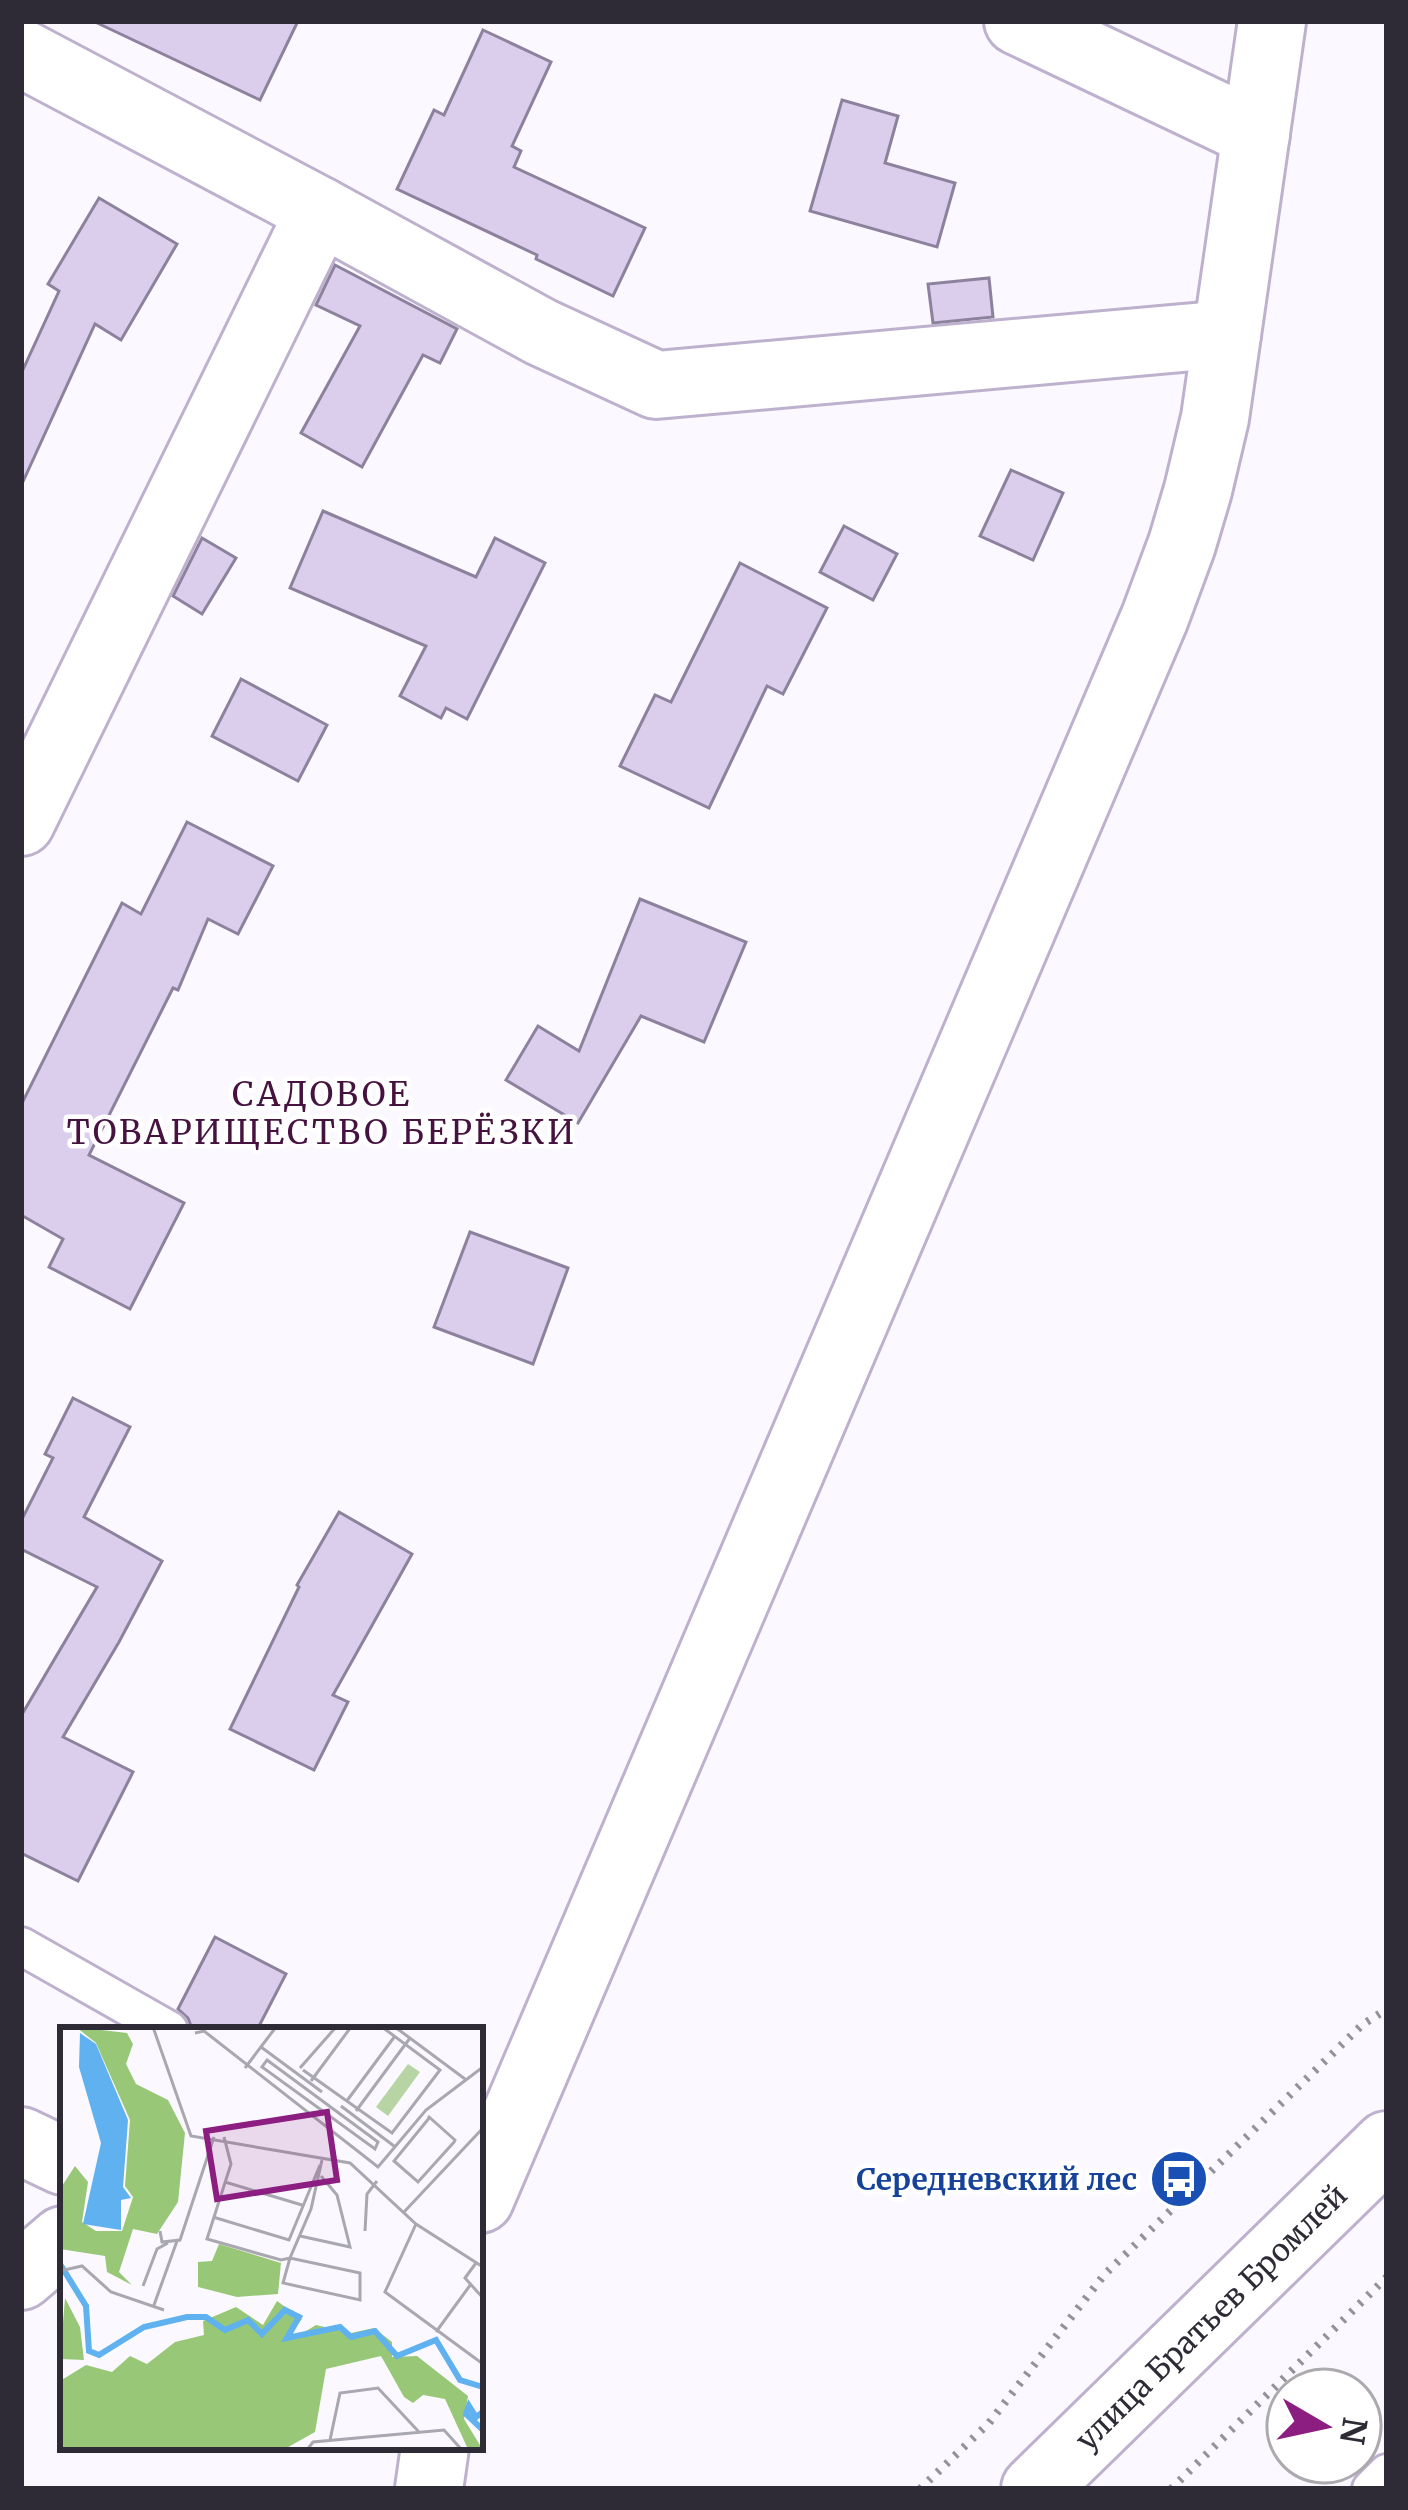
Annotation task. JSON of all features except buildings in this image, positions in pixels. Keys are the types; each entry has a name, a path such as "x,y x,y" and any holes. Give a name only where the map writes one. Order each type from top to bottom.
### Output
{"street":[{"path":"1018,21 1256,134"},
{"path":"483,2192 1155,617 1198,490 1215,418 1272,21"},
{"path":"21,53 541,332 656,385 1227,334"},
{"path":"21,822 320,211"},
{"path":"21,2141 60,2160"},
{"name":"улица Братьев Бромлей","path":"1035,2489 1387,2145"},
{"path":"21,2276 60,2243"},
{"path":"429,2489 435,2450"}],"lane":[{"path":"21,1946 165,2027"},
{"path":"1371,2489 1387,2473"}],"path":[{"path":"920,2489 989,2423 1104,2275 1362,2025 1387,2009"},
{"path":"1171,2489 1387,2277"}],"place":[{"name":"Середневский лес","path":"1179,2179"}],"district":[{"name":"САДОВОЕ ТОВАРИЩЕСТВО БЕРЁЗКИ","path":"322,1113"}]}
